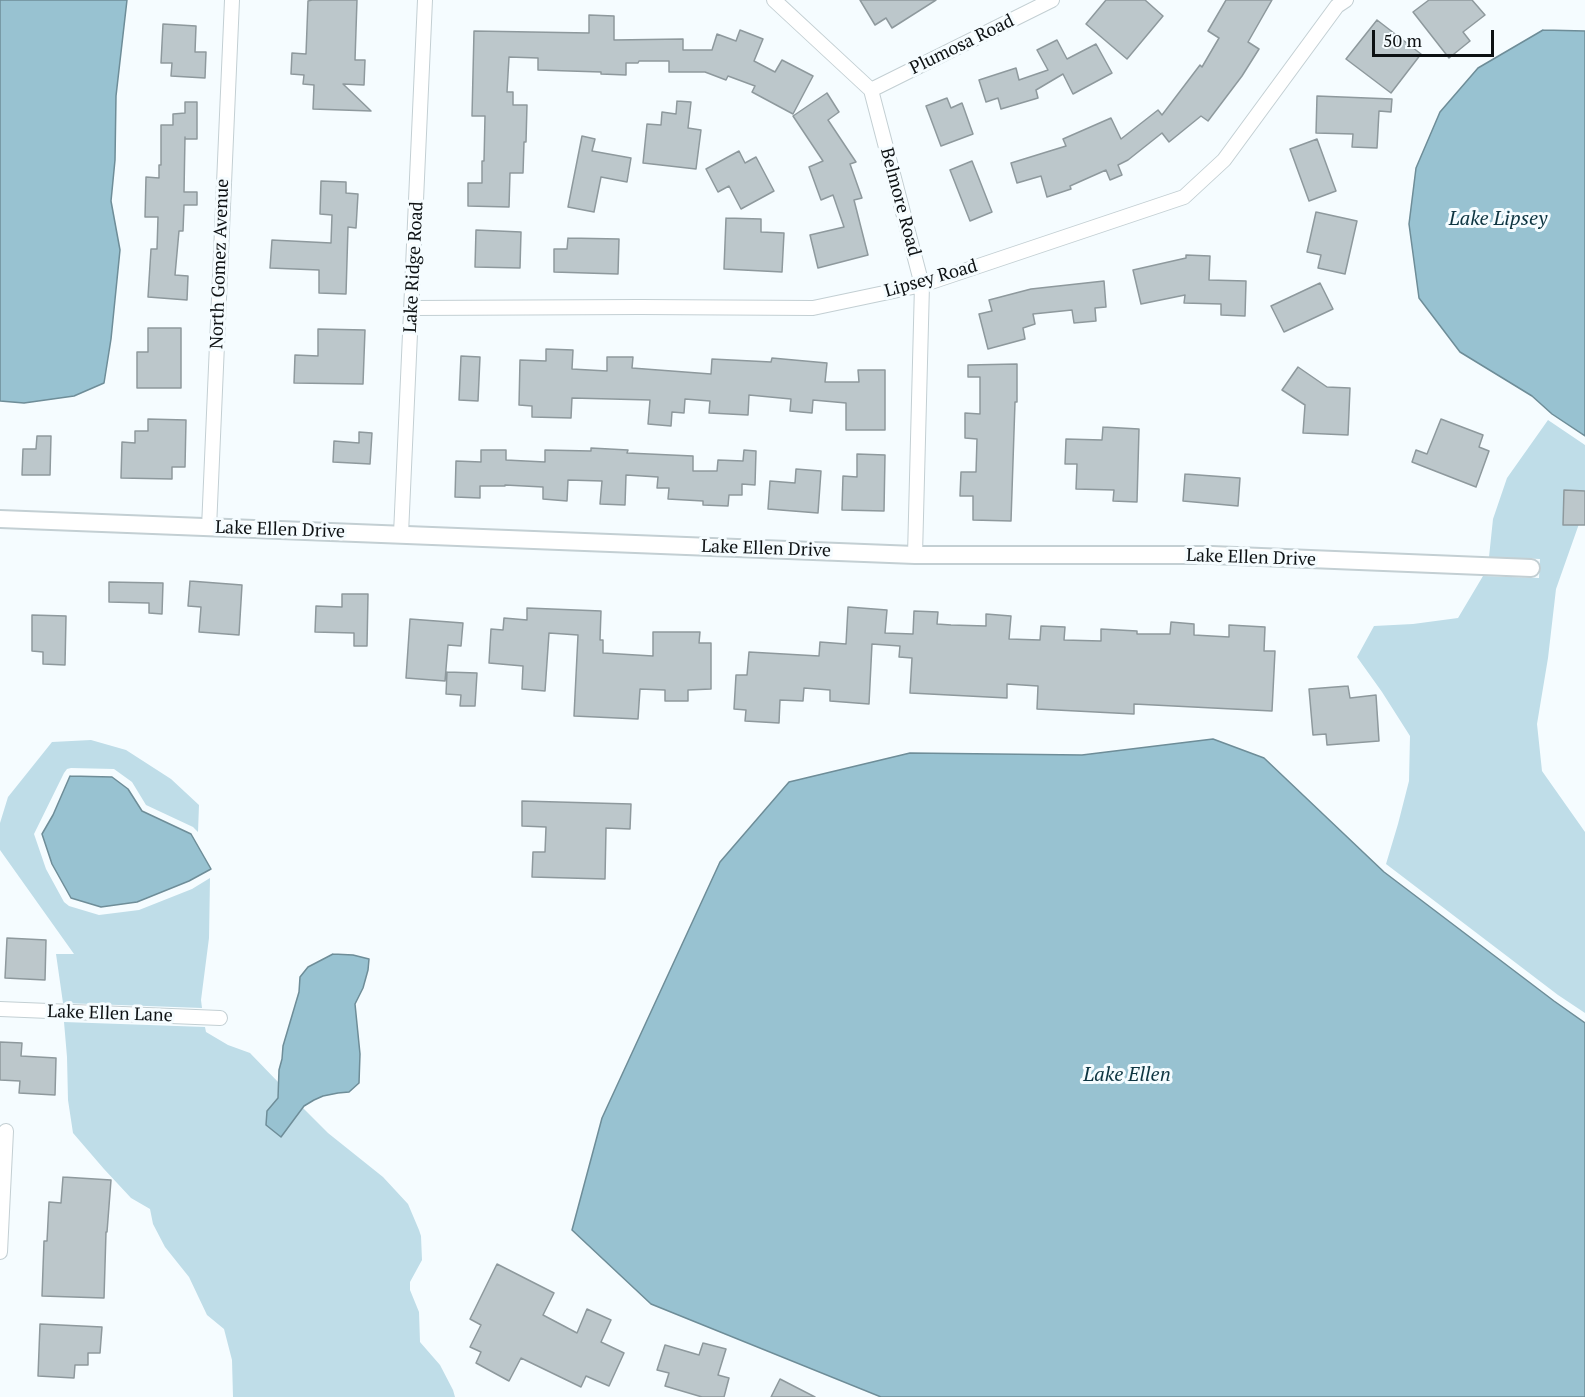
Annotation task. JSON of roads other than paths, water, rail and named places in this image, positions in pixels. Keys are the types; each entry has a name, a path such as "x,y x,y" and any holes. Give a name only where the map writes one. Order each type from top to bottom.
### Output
{"street":[{"name":"North Gomez Avenue","path":"209,528 232,0"},
{"name":"Lake Ridge Road","path":"401,534 425,0"},
{"path":"774,0 871,90"},
{"name":"Plumosa Road","path":"871,90 1052,0"},
{"name":"Lipsey Road","path":"412,308 813,308 922,285 1184,197 1224,160 1337,6 1347,0"},
{"name":"Belmore Road","path":"871,90 922,285 915,555"},
{"name":"Lake Ellen Drive","path":"0,519 915,555 1212,555 1532,568"},
{"name":"Lake Ellen Lane","path":"0,1010 220,1018"},
{"path":"0,1252 6,1131"}],"water":[{"path":"0,0 127,0 116,96 115,160 111,201 120,250 104,383 74,396 24,403 0,401"},
{"name":"Lake Lipsey","path":"1543,30 1585,31 1585,436 1552,414 1532,396 1460,352 1419,298 1409,224 1416,168 1440,112 1478,68"},
{"name":"Lake Ellen","path":"1213,739 1264,758 1384,872 1585,1023 1585,1397 881,1397 651,1304 572,1230 602,1118 720,862 789,782 910,753 1082,755"},
{"path":"70,776 112,777 128,789 142,811 191,834 211,869 189,881 137,902 101,907 71,898 52,864 42,834"},
{"path":"333,954 369,959 363,988 355,1004 360,1054 359,1083 349,1092 323,1096 304,1106 281,1137 266,1125 267,1111 278,1098 283,1046 299,992 300,977 308,967"}]}
